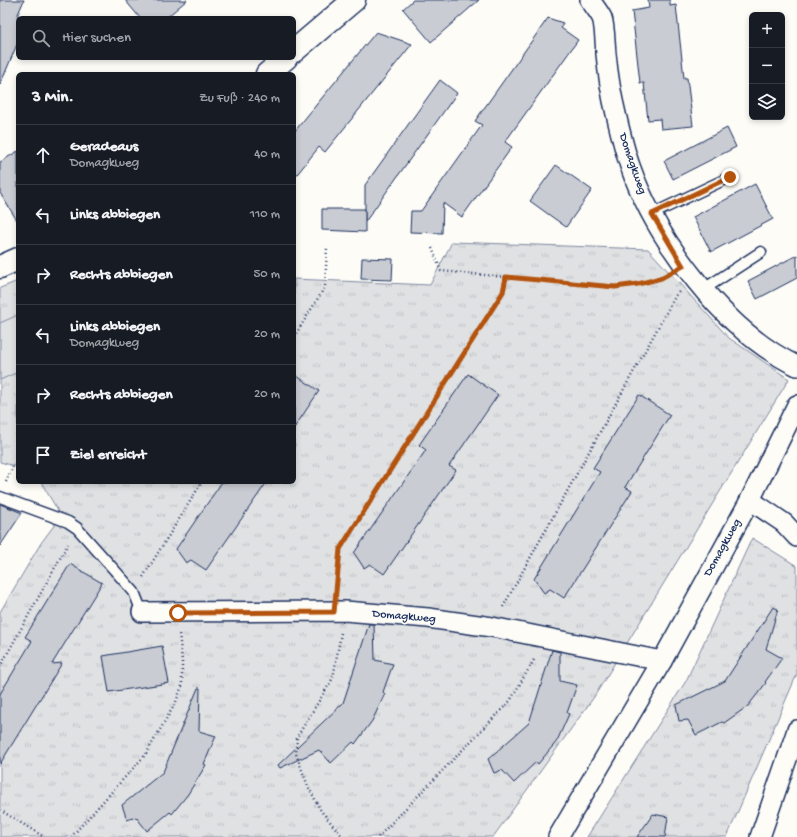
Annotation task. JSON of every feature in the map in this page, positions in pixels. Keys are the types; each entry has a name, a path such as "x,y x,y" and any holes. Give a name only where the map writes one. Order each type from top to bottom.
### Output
{"street":[{"path":"296,49 354,0"},
{"name":"Domagkweg","path":"590,0 602,18 610,87 630,166 652,214 694,278 730,318 755,340 784,360 797,366"},
{"path":"269,72 284,60"},
{"path":"0,267 16,260"},
{"name":"Domagkweg","path":"558,837 662,660 750,500 797,405"},
{"path":"750,500 784,523 797,537"},
{"name":"Domagkweg","path":"142,612 340,611 428,618 492,627 662,660"},
{"path":"760,837 797,730"}],"lane":[{"path":"652,214 730,177"},
{"path":"694,278 761,252"},
{"path":"0,497 68,522 77,528 134,592 142,612"}],"path":[{"path":"296,334 326,287 327,246"},
{"path":"432,248 441,271 615,287 638,284 661,278 694,278"},
{"path":"343,837 321,811 308,786 296,754 297,737 333,678 340,611 340,549 503,292 506,277"},
{"path":"492,627 524,566 676,295 694,278"},
{"path":"6,483 12,468 16,463"},
{"path":"134,592 201,484"},
{"path":"0,667 77,528"},
{"path":"71,837 146,754 176,702 182,686 182,661 178,613"},
{"path":"378,837 510,701 546,638"},
{"path":"0,810 44,837"}],"green space":[{"path":"452,242 648,249 729,338 789,379 594,697 493,837 0,837 0,612 41,543 61,516 42,484 296,484 296,279 430,285"},
{"path":"16,282 16,466 0,462 0,288"},
{"path":"16,316 16,373 0,380 0,323"},
{"path":"752,538 797,566 797,674 727,837 587,837 686,681"}],"building":[{"path":"0,0 24,0 18,16 16,16 16,47 0,85"},
{"path":"125,0 187,0 168,16 138,16"},
{"path":"413,0 479,0 431,42 403,9"},
{"path":"648,0 670,0 670,6 676,5 684,78 687,78 693,126 661,129 660,119 648,120 644,83 640,83 632,11 649,8"},
{"path":"548,18 563,23 561,28 578,40 505,142 512,147 462,217 443,203 442,233 410,232 411,211 421,211 482,125 475,121"},
{"path":"376,32 412,44 325,152 319,147 296,176 296,130"},
{"path":"440,80 457,93 365,222 365,185"},
{"path":"727,128 736,147 673,179 664,161"},
{"path":"16,152 16,219 0,193 0,162"},
{"path":"556,165 592,190 566,227 530,201"},
{"path":"755,184 773,219 711,252 693,217"},
{"path":"322,209 365,209 365,232 322,230"},
{"path":"797,255 797,278 757,299 748,281"},
{"path":"362,258 393,259 392,280 361,279"},
{"path":"468,374 498,395 449,466 456,470 384,574 370,564 364,568 354,553 426,450 419,445"},
{"path":"296,375 319,391 296,425"},
{"path":"639,395 670,415 625,487 632,491 564,598 550,589 544,593 534,579 600,472 593,468"},
{"path":"221,484 266,484 206,570 191,560 186,563 176,549"},
{"path":"0,504 22,513 0,546"},
{"path":"70,564 102,583 52,664 62,663 0,764 0,694 32,641 25,637"},
{"path":"773,607 778,609 766,649 782,658 765,682 766,683 748,706 724,723 722,722 696,735 688,720 679,721 676,705 725,681"},
{"path":"369,624 374,624 375,660 393,664 383,692 385,694 372,721 355,744 353,742 331,763 319,750 280,768 278,765 343,703"},
{"path":"162,646 169,683 109,692 103,656"},
{"path":"552,650 560,652 560,681 577,685 567,713 569,714 557,741 538,764 536,762 514,783 502,770 494,773 488,759 529,723"},
{"path":"198,688 200,688 199,731 216,736 204,764 206,765 188,794 172,814 170,812 147,831 136,817 127,820 122,805 163,772"},
{"path":"653,814 668,817 665,837 637,837"}],"route":[{"path":"178,613 334,612 340,549 503,292 506,277 615,287 638,284 661,278 683,266 652,214 730,177"}]}
